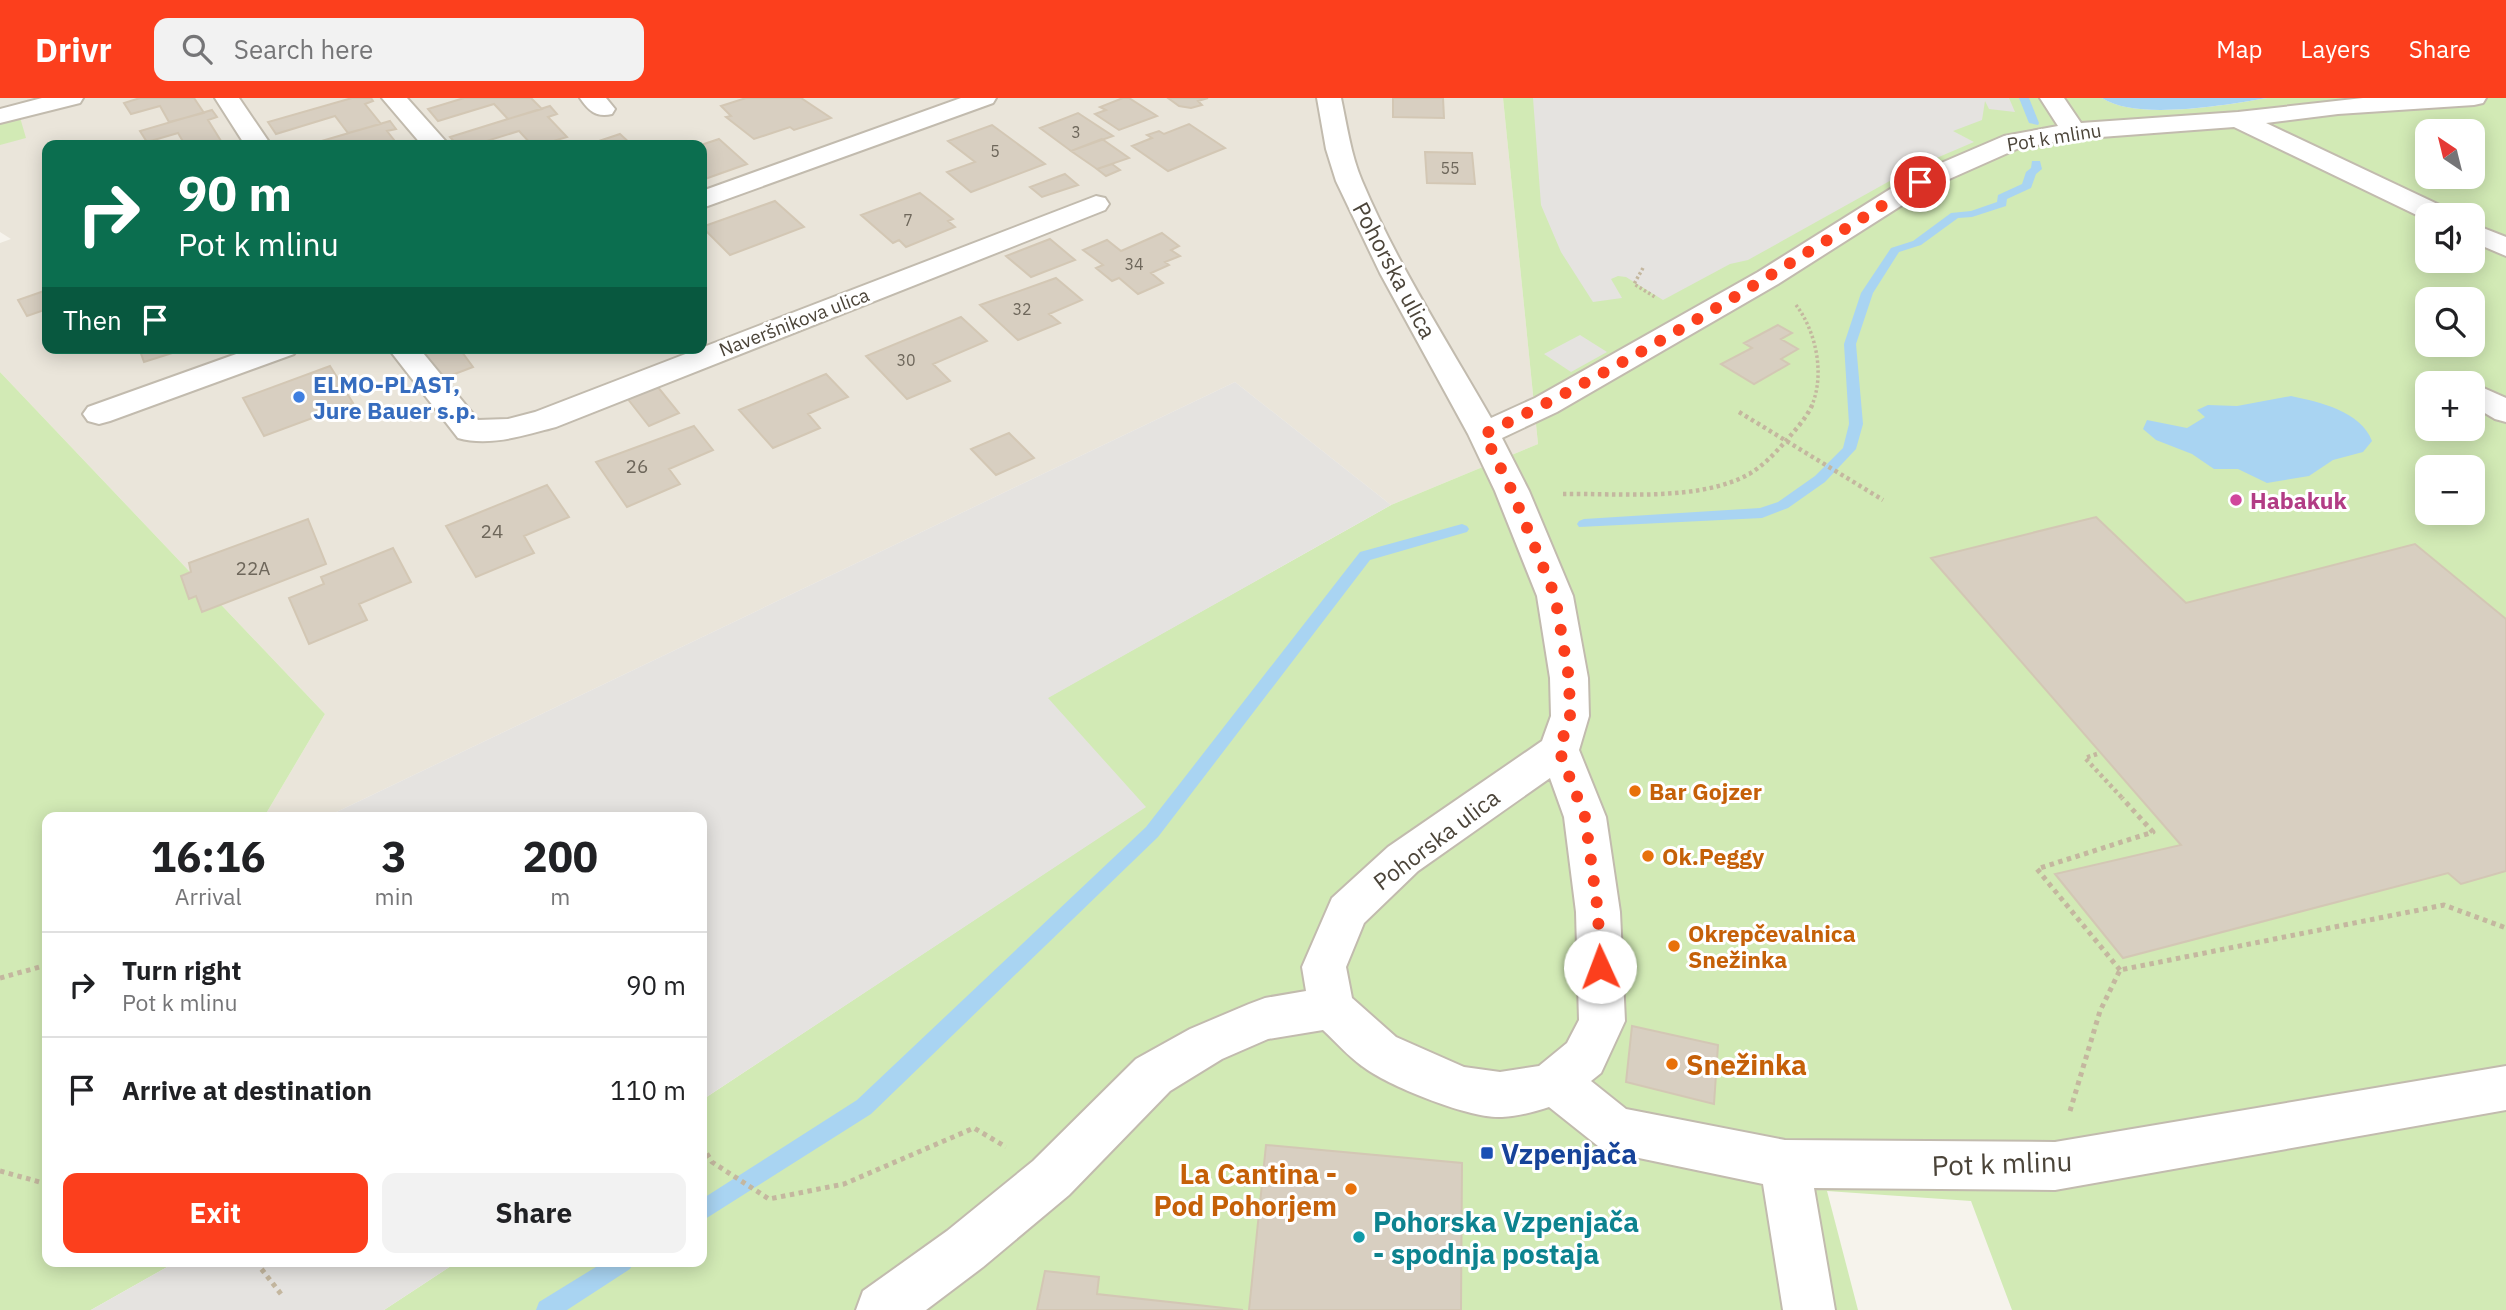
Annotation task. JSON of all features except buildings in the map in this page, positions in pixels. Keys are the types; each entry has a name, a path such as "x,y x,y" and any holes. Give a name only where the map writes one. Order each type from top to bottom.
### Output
{"street":[{"path":"0,117 71,98"},
{"path":"227,98 255,140"},
{"path":"394,98 432,140"},
{"path":"707,198 984,98"},
{"name":"Pohorska ulica","path":"1329,98 1339,149 1349,181 1394,272 1484,434 1512,491 1555,596 1569,678 1570,716 1559,750 1403,859 1347,911 1324,967 1331,1008"},
{"path":"2052,98 2074,131"},
{"name":"Pot k mlinu","path":"1484,434 1552,401 1768,278 1920,182 2013,141 2074,131 2238,119 2338,107 2473,98"},
{"name":"Pot k mlinu","path":"2238,119 2415,204"},
{"name":"Naveršnikova ulica","path":"408,354 470,431 508,429 545,420 1096,204"},
{"path":"2485,237 2506,247"},
{"path":"99,414 267,354"},
{"path":"2485,400 2506,412"},
{"path":"882,1310 965,1249 1051,1178 1153,1075 1206,1044 1265,1019 1331,1008 1380,1052 1419,1072 1464,1088 1500,1095 1534,1090 1555,1082 1584,1058 1602,1021 1598,912 1585,817 1559,750"},
{"name":"Pot k mlinu","path":"1555,1082 1615,1130 1785,1164 2054,1166 2506,1088"},
{"path":"1785,1164 1809,1310"}],"path":[{"path":"1643,268 1634,284 1655,298"},
{"path":"1558,494 1665,491 1730,482 1759,467 1786,441 1808,416 1818,392 1814,345 1810,321 1768,278"},
{"path":"1739,412 1883,500"},
{"path":"2097,754 2085,758 2153,832 2037,869 2120,970"},
{"path":"2120,970 2444,905 2506,928"},
{"path":"0,978 42,966"},
{"path":"2054,1166 2100,1011 2120,970"},
{"path":"707,1154 712,1162 769,1199 844,1184 974,1128 1051,1178"},
{"path":"0,1171 42,1183"},
{"path":"260,1267 281,1294"}],"shaded area":[{"path":"0,98 1503,98 1538,444 1391,505 1235,382 336,812 267,812 325,714 0,372 0,243 11,239 0,232"},
{"path":"1533,98 2009,98 2015,112 1989,109 1985,101 1982,120 1953,131 1974,142 1913,168 1748,260 1730,264 1663,300 1626,277 1618,276 1611,279 1622,298 1593,302 1561,252 1541,205"},
{"path":"1580,335 1607,352 1571,372 1544,354"},
{"path":"1235,382 1391,505 1048,698 1146,807 707,1097 707,812 336,812"},
{"path":"167,1267 449,1267 384,1310 91,1310"}],"green space":[{"path":"1503,98 2102,98 2117,105 2159,110 2206,107 2267,98 2506,98 2506,1310 2012,1310 1971,1201 1827,1191 1858,1310 384,1310 449,1267 707,1267 707,1097 1145,807 1047,698 1391,505 1538,444"},
{"path":"19,114 26,138 0,145 0,119"},
{"path":"0,372 325,714 267,812 42,812 42,1267 167,1267 91,1310 0,1310"}],"water":[{"path":"2102,98 2267,98 2206,107 2158,110 2117,105"},
{"path":"2291,396 2326,405 2349,415 2367,431 2372,441 2363,452 2333,460 2309,476 2267,483 2238,469 2214,469 2192,454 2156,440 2143,429 2147,420 2187,428 2205,417 2197,410 2208,405 2237,406"}],"waterway":[{"path":"2024,98 2034,123"},
{"path":"1584,524 1762,513 1783,505 1820,479 1849,449 1856,424 1850,344 1867,293 1895,250 1917,243 1955,215 1972,214 2002,204 2002,197 2027,186 2031,172 2037,169 2036,163"},
{"path":"707,1208 864,1107 1152,832 1365,556 1462,529"},
{"path":"547,1310 615,1267"}],"place":[{"name":"ELMO-PLAST, Jure Bauer s.p.","path":"299,397"},
{"name":"Habakuk","path":"2236,500"},
{"name":"Bar Gojzer","path":"1635,791"},
{"name":"Ok.Peggy","path":"1648,856"},
{"name":"Okrepčevalnica Snežinka","path":"1674,946"},
{"name":"Snežinka","path":"1672,1064"},
{"name":"Vzpenjača","path":"1487,1153"},
{"name":"La Cantina - Pod Pohorjem","path":"1351,1189"},
{"name":"Pohorska Vzpenjača - spodnja postaja","path":"1359,1237"}],"route":[{"path":"1600,967 1598,912 1585,817 1559,750 1570,716 1569,678 1555,596 1512,491 1484,434 1546,405 1768,278 1920,182"}]}
